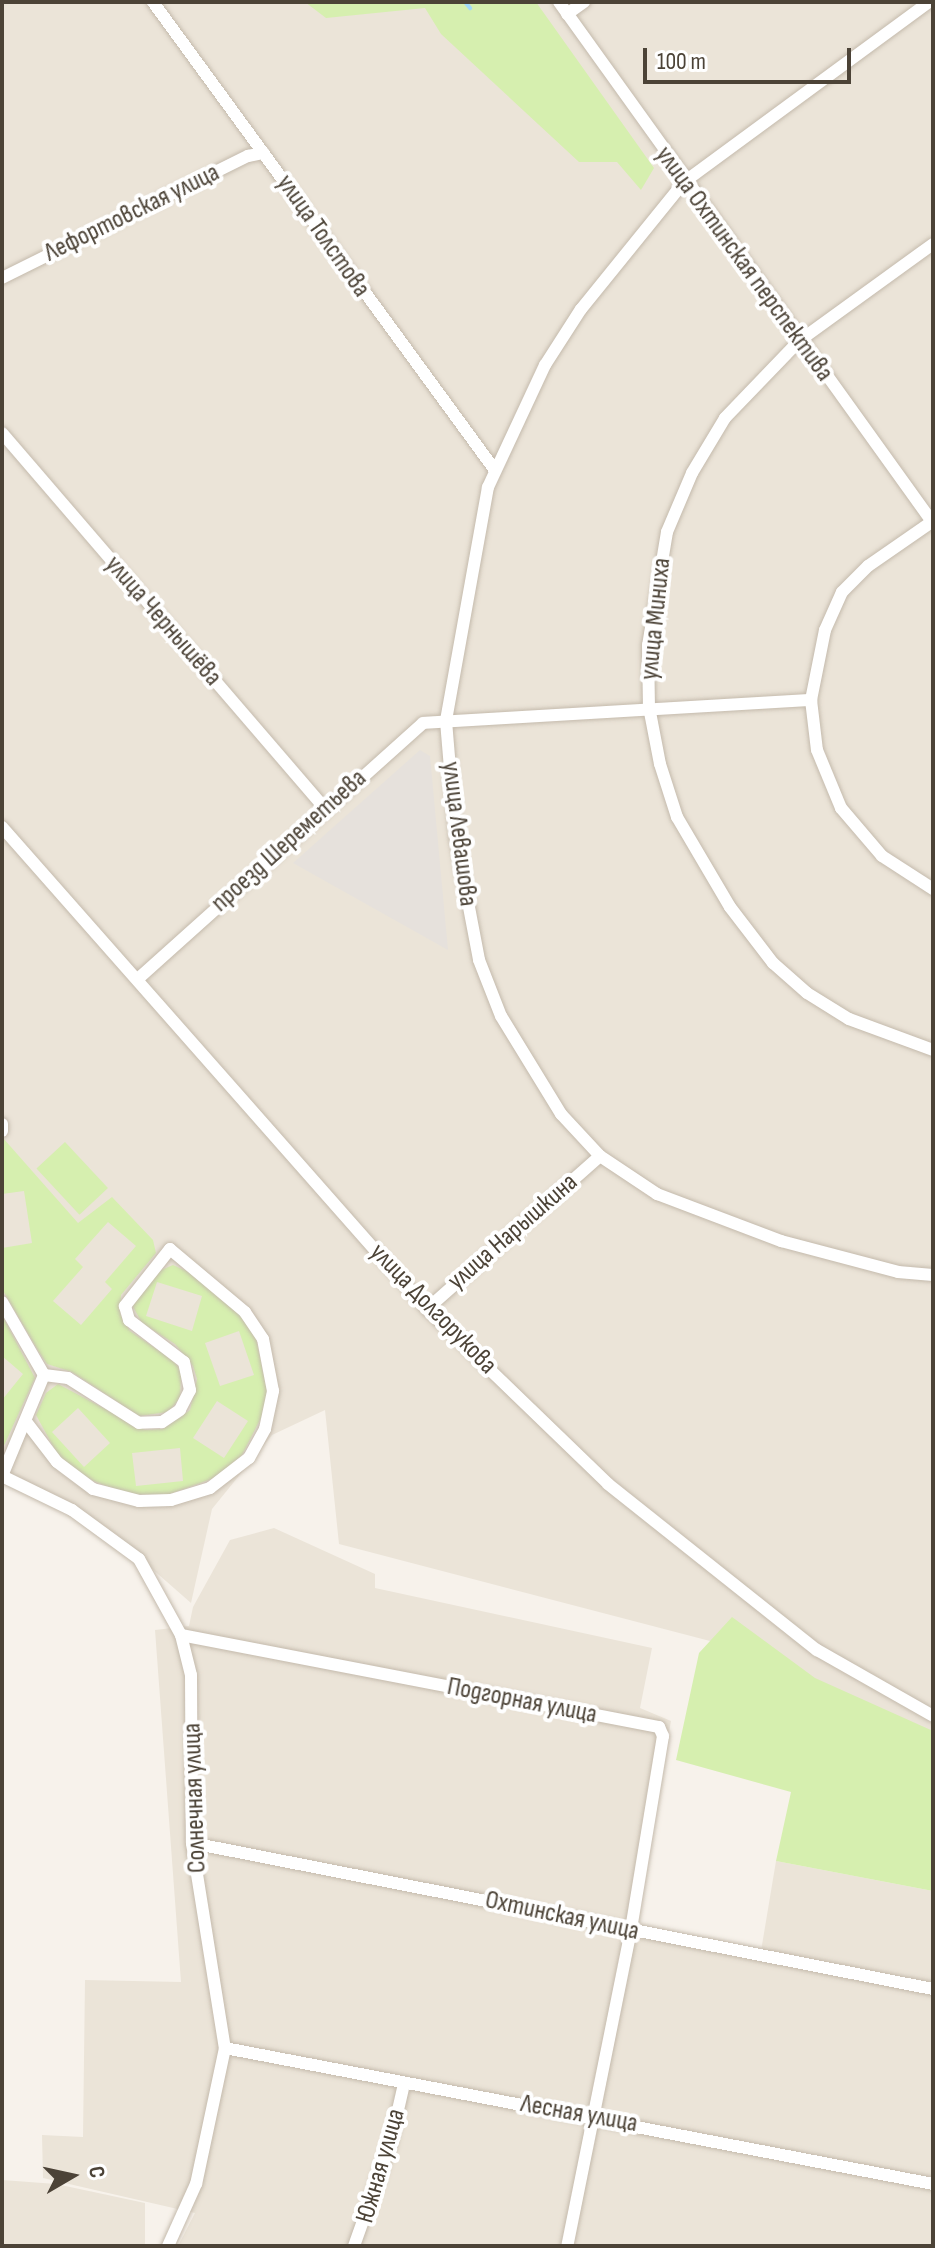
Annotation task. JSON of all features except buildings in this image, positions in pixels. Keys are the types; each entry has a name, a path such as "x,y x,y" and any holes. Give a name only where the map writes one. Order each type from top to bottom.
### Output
{"street":[{"name":"улица Толстова","path":"153,2 494,469"},
{"name":"улица Охтинская перспектива","path":"559,2 684,182 933,522"},
{"path":"567,14 584,2"},
{"name":"улица Левашова","path":"929,2 684,182 581,309 545,365 494,469 471,567 446,721 456,839 479,960 501,1016 531,1071 600,1156 657,1194 781,1241 898,1272 933,1275"},
{"name":"Лефортовская улица","path":"2,278 248,156 264,153"},
{"name":"улица Миниха","path":"933,244 799,341 725,418 692,473 667,532 648,645 649,707 677,817 730,907 773,963 849,1019 933,1050"},
{"name":"улица Чернышёва","path":"2,433 324,808"},
{"path":"933,522 868,566 842,592 825,630 811,700 817,750 841,808 882,856 933,889"},
{"name":"проезд Шереметьева","path":"140,977 324,808 423,723 649,707 811,700"},
{"name":"улица Долгорукова","path":"2,827 140,977 427,1309 608,1484 817,1650 933,1716"},
{"path":"2,1124 2,1131"},
{"name":"улица Нарышкина","path":"427,1309 600,1156"},
{"path":"27,1423 57,1462 93,1489 131,1500 171,1500 210,1488 249,1458 265,1429 273,1391 263,1339 245,1312 170,1249 125,1306 129,1320 184,1362 190,1390 180,1410 162,1422 139,1423 68,1378 44,1375"},
{"path":"2,1302 44,1375 27,1423 2,1476"},
{"name":"Солнечная улица","path":"2,1476 109,1533 139,1559 181,1635 191,1675 192,1843 225,2048 202,2161 168,2246"},
{"name":"Подгорная улица","path":"181,1635 659,1727 663,1736 631,1930"},
{"name":"Охтинская улица","path":"192,1843 933,1989"},
{"path":"567,2246 631,1930"},
{"name":"Лесная улица","path":"225,2048 404,2084 594,2116 933,2184"},
{"name":"Южная улица","path":"354,2246 381,2174 404,2084"}],"shaded area":[{"path":"2,2 933,2 933,1799 710,1641 339,1544 325,1410 272,1435 212,1509 191,1603 126,1546 2,1472"},
{"path":"420,750 430,756 448,950 293,863"},
{"path":"274,1528 375,1574 375,1588 652,1648 640,1708 671,1721 635,1925 761,1951 776,1861 933,1891 933,2246 178,2246 195,2213 43,2178 42,2135 83,2137 85,1980 181,1982 155,1630 189,1626 193,1607 230,1540"},
{"path":"2,2180 56,2184 145,2203 145,2246 2,2246"}],"green space":[{"path":"305,2 536,2 654,168 641,190 617,162 579,162 441,34 425,8 326,18"},
{"path":"3,1138 78,1223 112,1197 153,1240 156,1253 121,1295 120,1314 130,1331 174,1361 181,1372 180,1398 168,1412 139,1416 72,1372 47,1364 2,1289 2,1248 32,1243 24,1191 2,1194","holes":["108,1222 136,1246 105,1282 112,1289 81,1325 53,1301 83,1267 75,1259"]},
{"path":"65,1142 108,1188 79,1215 36,1169"},
{"path":"173,1265 193,1274 238,1312 256,1339 267,1391 263,1414 242,1455 217,1477 167,1495 126,1494 89,1479 59,1457 36,1415 46,1393 58,1384 145,1430 163,1429 190,1410 197,1379 193,1366 175,1344 142,1323 131,1303 159,1271","holes":["157,1282 202,1296 192,1331 146,1316","239,1331 254,1375 220,1386 205,1343","217,1401 248,1421 224,1458 193,1438","78,1408 110,1443 84,1467 52,1432","180,1448 183,1481 136,1486 132,1453"]},
{"path":"2,1315 35,1378 2,1450 2,1400 23,1374 2,1356"},
{"path":"732,1617 815,1678 933,1731 933,1891 776,1861 791,1792 676,1760 699,1653"}],"waterway":[{"path":"465,2 470,8"}]}
